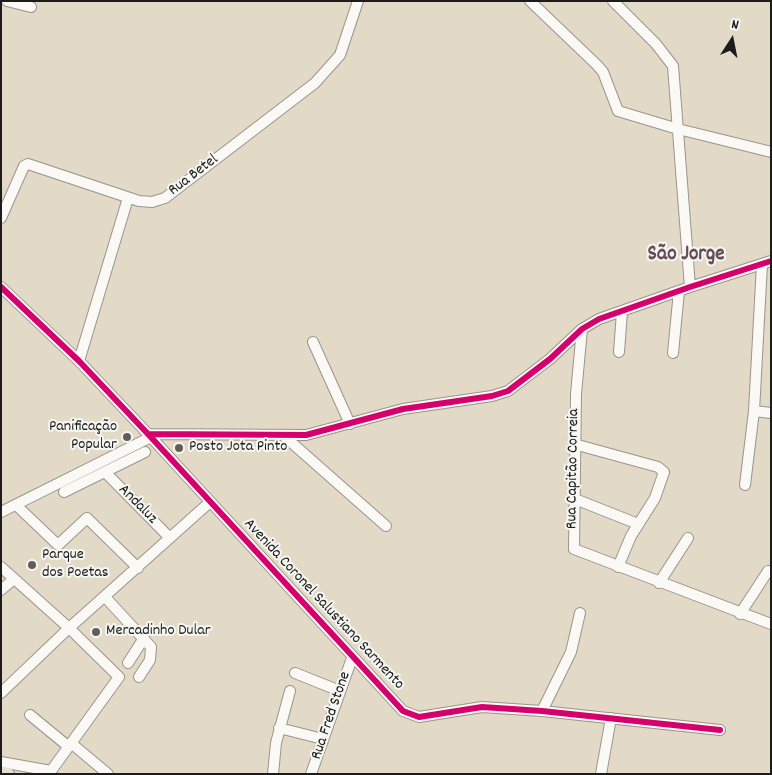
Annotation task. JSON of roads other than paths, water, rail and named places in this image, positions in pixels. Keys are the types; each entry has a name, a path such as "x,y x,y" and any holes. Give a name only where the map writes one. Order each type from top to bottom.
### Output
{"street":[{"path":"7,1 30,7"},
{"name":"Rua Betel","path":"1,218 25,164 31,164 128,198 147,202 165,198 315,83 340,55 358,1"},
{"path":"530,1 598,65 603,72 618,111 678,130 771,152"},
{"path":"613,1 656,44 673,66 690,287"},
{"path":"79,361 128,198"},
{"path":"1,512 150,435 284,436 314,434 403,410 475,400 508,391 550,359 582,329 599,319 690,287 767,263 754,411 745,485"},
{"name":"Avenida Coronel Salustiano Sarmento","path":"1,287 79,361 150,435 352,658 403,711 414,716 482,707 542,711 720,730"},
{"path":"673,353 679,291"},
{"path":"619,352 622,312"},
{"name":"Rua Capitão Correia","path":"582,329 574,444 574,549 740,614 771,624"},
{"path":"313,342 350,424"},
{"path":"754,411 771,413"},
{"path":"284,436 386,526"},
{"path":"574,444 658,467 664,472 655,498 638,524 618,567"},
{"path":"64,492 145,452"},
{"name":"Andaluz","path":"105,472 170,538"},
{"path":"574,499 638,524"},
{"path":"1,693 69,628 210,502"},
{"path":"16,505 58,545 87,518 138,568"},
{"path":"659,583 688,538"},
{"path":"1,567 69,628 119,678 50,771 6,769"},
{"path":"740,614 768,571"},
{"path":"1,590 14,579"},
{"path":"105,596 150,644 150,660 142,674 129,662 144,638"},
{"path":"542,711 571,652 580,613"},
{"name":"Rua Fred Stone","path":"311,774 352,658"},
{"path":"295,673 340,691"},
{"path":"273,774 279,728 290,691"},
{"path":"30,715 108,774"},
{"path":"601,774 611,718"},
{"path":"279,728 324,739"}],"place":[{"name":"Panificação Popular","path":"127,437"},
{"name":"Posto Jota Pinto","path":"179,448"},
{"name":"Parque dos Poetas","path":"32,565"},
{"name":"Mercadinho Dular","path":"96,632"}],"district":[{"name":"São Jorge","path":"686,256"}]}
